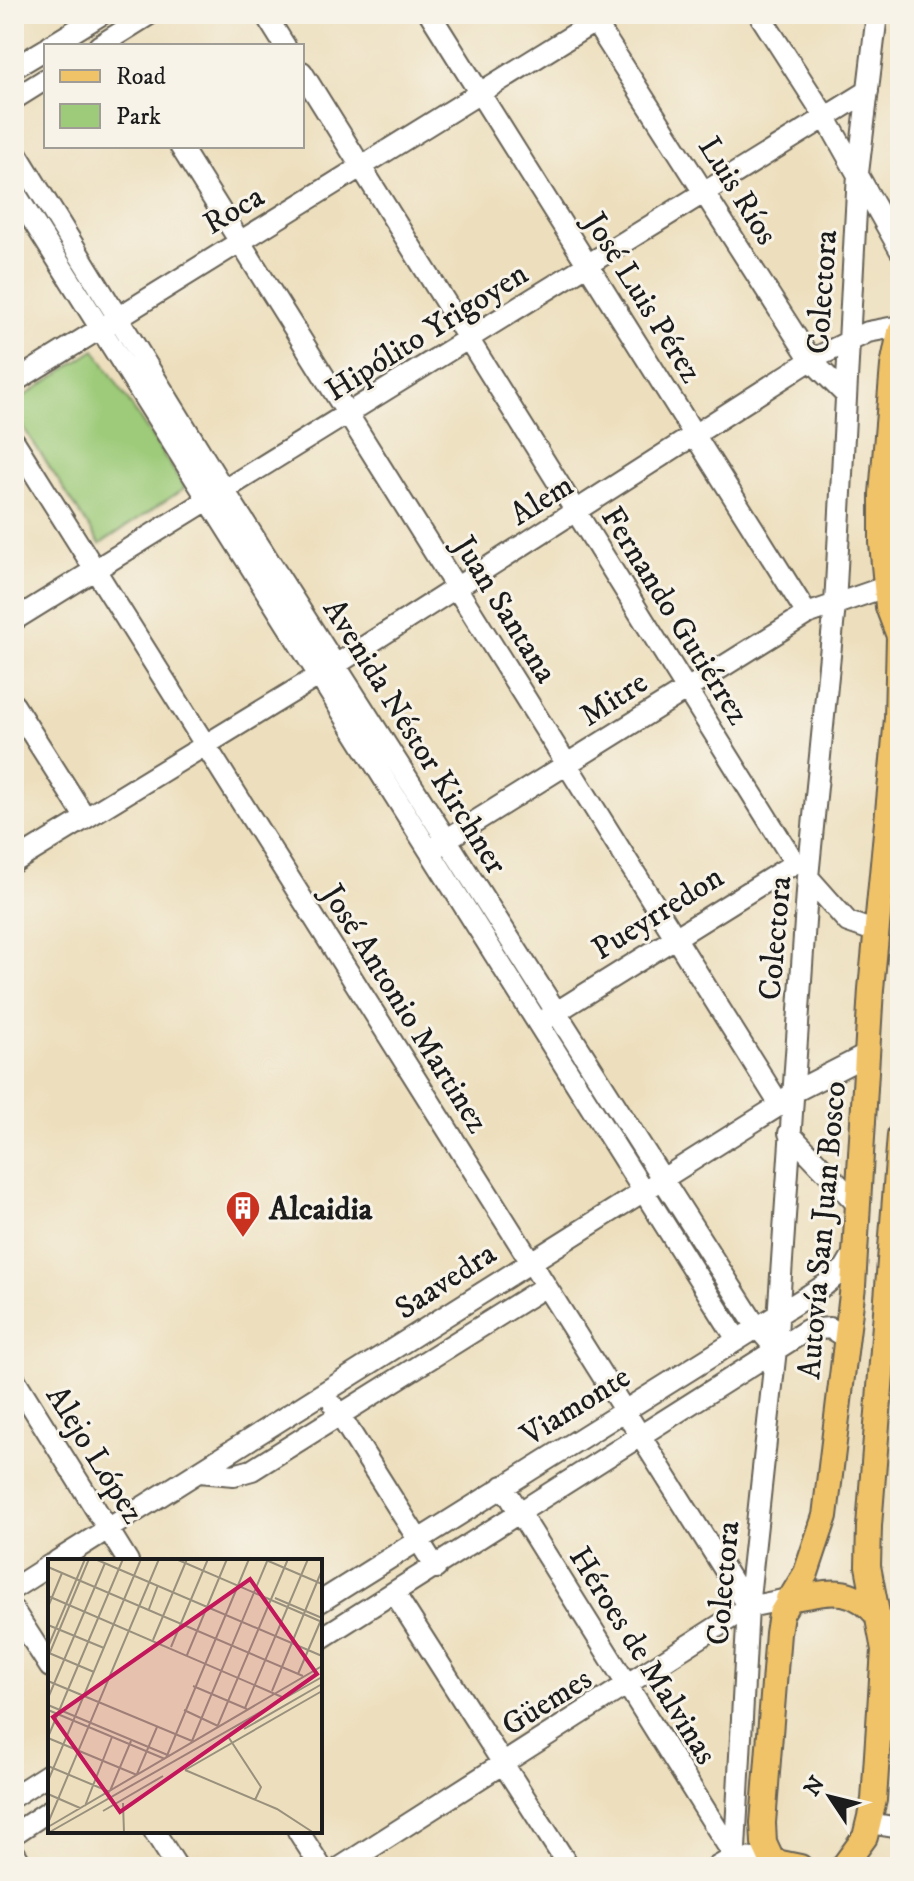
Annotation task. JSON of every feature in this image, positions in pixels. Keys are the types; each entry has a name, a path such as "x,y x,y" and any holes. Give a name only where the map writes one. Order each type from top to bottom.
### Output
{"main road":[{"name":"Autovía San Juan Bosco","path":"773,1864 764,1843 763,1823 778,1633 788,1599 806,1573 821,1536 855,1251 900,660 882,494 893,366 900,332"},
{"path":"851,1867 867,1830 874,1800 884,1650 868,1566 869,1526 892,1314 900,1135"},
{"path":"788,1599 846,1592 860,1598 880,1618"},
{"path":"843,1867 867,1830"},
{"path":"773,1864 800,1867"}],"street":[{"path":"53,44 99,15 110,43 150,14"},
{"path":"265,14 284,44"},
{"name":"José Luis Pérez","path":"430,14 807,614"},
{"path":"759,14 826,118 900,250"},
{"name":"Colectora","path":"728,1864 748,1607 779,1312 789,1133 786,1099 804,868 835,605 858,173 877,14"},
{"name":"Roca","path":"14,382 238,240 363,168 597,17"},
{"name":"Luis Ríos","path":"597,17 811,360 844,393"},
{"path":"14,68 44,49"},
{"name":"Fernando Gutiérrez","path":"304,75 684,688 804,868 848,922 877,932"},
{"path":"14,99 44,80"},
{"name":"Hipólito Yrigoyen","path":"14,620 868,91"},
{"name":"Juan Santana","path":"181,148 675,935 786,1099"},
{"name":"Avenida Néstor Kirchner","path":"14,149 118,316 217,495"},
{"name":"Avenida Néstor Kirchner","path":"14,191 101,327 217,495 655,1184 756,1326 776,1349"},
{"name":"Alem","path":"14,862 458,588 811,360 849,340 900,326"},
{"name":"José Antonio Martinez","path":"14,441 748,1607"},
{"name":"Mitre","path":"437,845 807,614 862,592 893,589"},
{"path":"14,705 85,817"},
{"name":"Pueyrredon","path":"548,1017 675,935 804,868"},
{"name":"Saavedra","path":"60,1559 786,1099 868,1054"},
{"path":"789,1133 858,1205"},
{"name":"Avenida Néstor Kirchner","path":"655,1184 736,1338"},
{"name":"Viamonte","path":"322,1601 836,1276 855,1251"},
{"path":"199,1472 234,1475 252,1470 546,1286"},
{"name":"Viamonte","path":"322,1638 807,1330 819,1327 846,1338"},
{"name":"Alejo López","path":"14,1378 127,1559"},
{"path":"326,1392 436,1568"},
{"name":"Héroes de Malvinas","path":"503,1486 628,1685 728,1864"},
{"path":"14,1588 48,1566"},
{"path":"395,1594 569,1867"},
{"name":"Güemes","path":"341,1867 748,1607 788,1599"},
{"path":"14,1611 48,1664"},
{"path":"14,1796 48,1774"},
{"path":"14,1834 48,1811"},
{"path":"867,1830 900,1828"},
{"path":"155,1833 177,1867"},
{"path":"299,1833 321,1867"},
{"path":"14,1852 23,1867"},
{"path":"728,1864 773,1864"}],"green space":[{"path":"95,350 185,488 100,544 14,413 14,403"}],"place":[{"name":"Alcaidia","path":"243,1239"}]}
